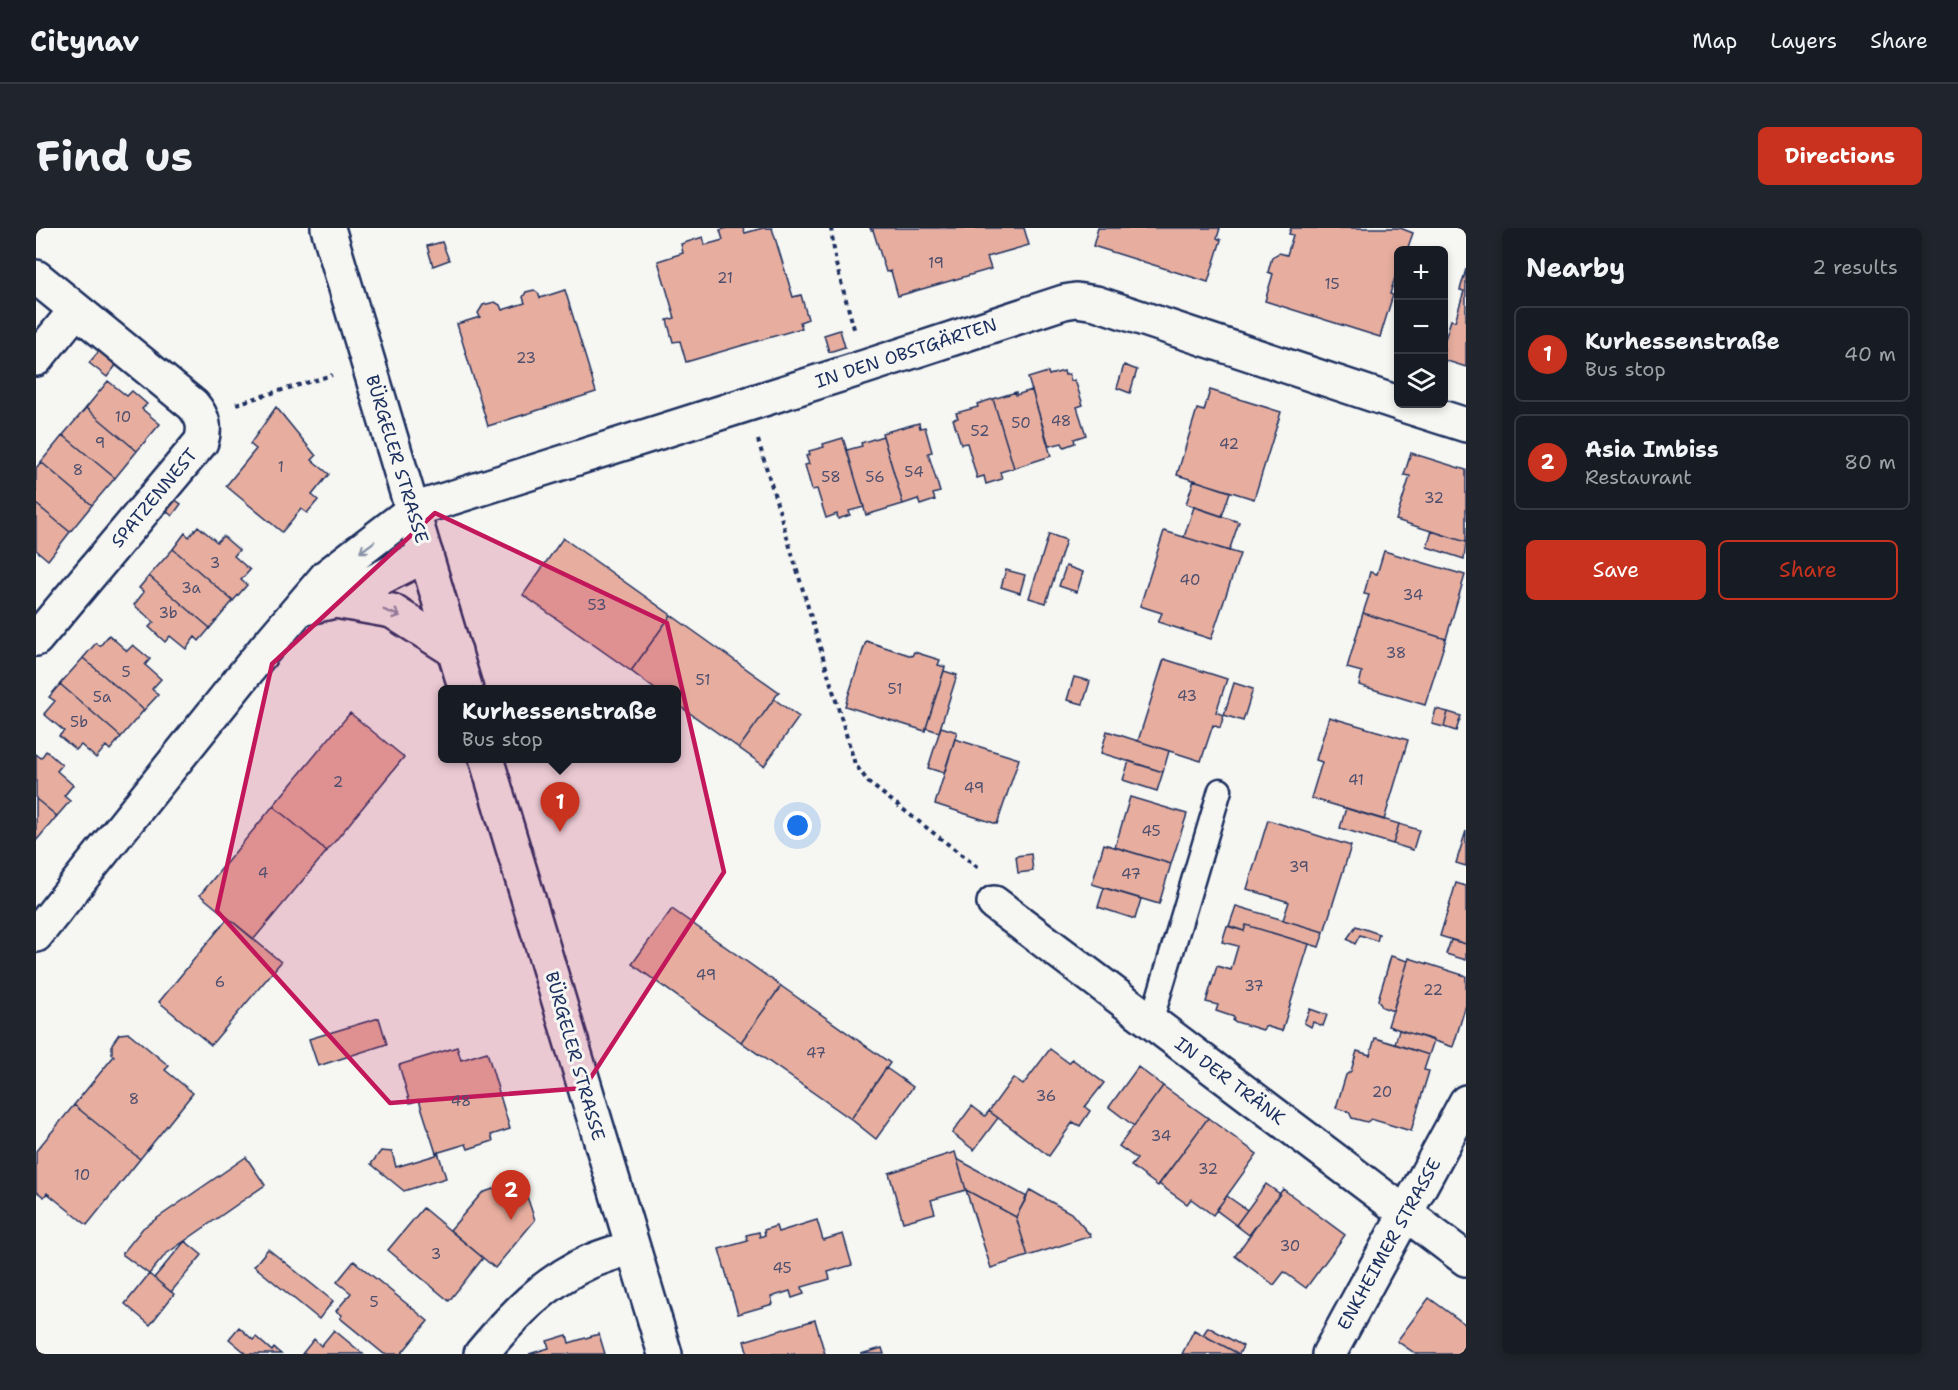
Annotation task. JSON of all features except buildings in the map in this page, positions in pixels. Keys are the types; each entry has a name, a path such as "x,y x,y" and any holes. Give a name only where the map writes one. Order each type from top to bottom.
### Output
{"street":[{"name":"BÜRGELER STRASSE","path":"328,228 465,685"},
{"path":"36,277 193,405 201,415"},
{"name":"IN DEN OBSTGÄRTEN","path":"413,510 1076,300 1096,303 1394,401"},
{"path":"36,359 76,310"},
{"name":"IN DEN OBSTGÄRTEN","path":"1414,408 1466,425"},
{"name":"SPATZENNEST","path":"36,639 201,442 205,432 201,415"},
{"path":"36,935 264,650 327,576 413,510"},
{"path":"301,609 335,601 426,555"},
{"path":"335,601 392,611 455,651"},
{"name":"BÜRGELER STRASSE","path":"487,763 665,1354"},
{"name":"IN DER TRÄNK","path":"994,903 1466,1259"},
{"name":"ENKHEIMER STRASSE","path":"1329,1354 1466,1102"},
{"path":"481,1354 507,1323 563,1275 589,1262 632,1247"}],"lane":[{"path":"1151,1022 1220,790"}],"path":[{"path":"831,228 836,264 864,367"},
{"path":"201,415 368,364"},
{"path":"747,404 855,764 869,783 992,878 994,903"}],"highlighted area":[{"path":"435,513 667,623 724,872 584,1088 390,1103 217,911 272,664"}],"place":[{"name":"Kurhessenstraße","path":"560,832"},
{"name":"Asia Imbiss","path":"511,1220"}]}
